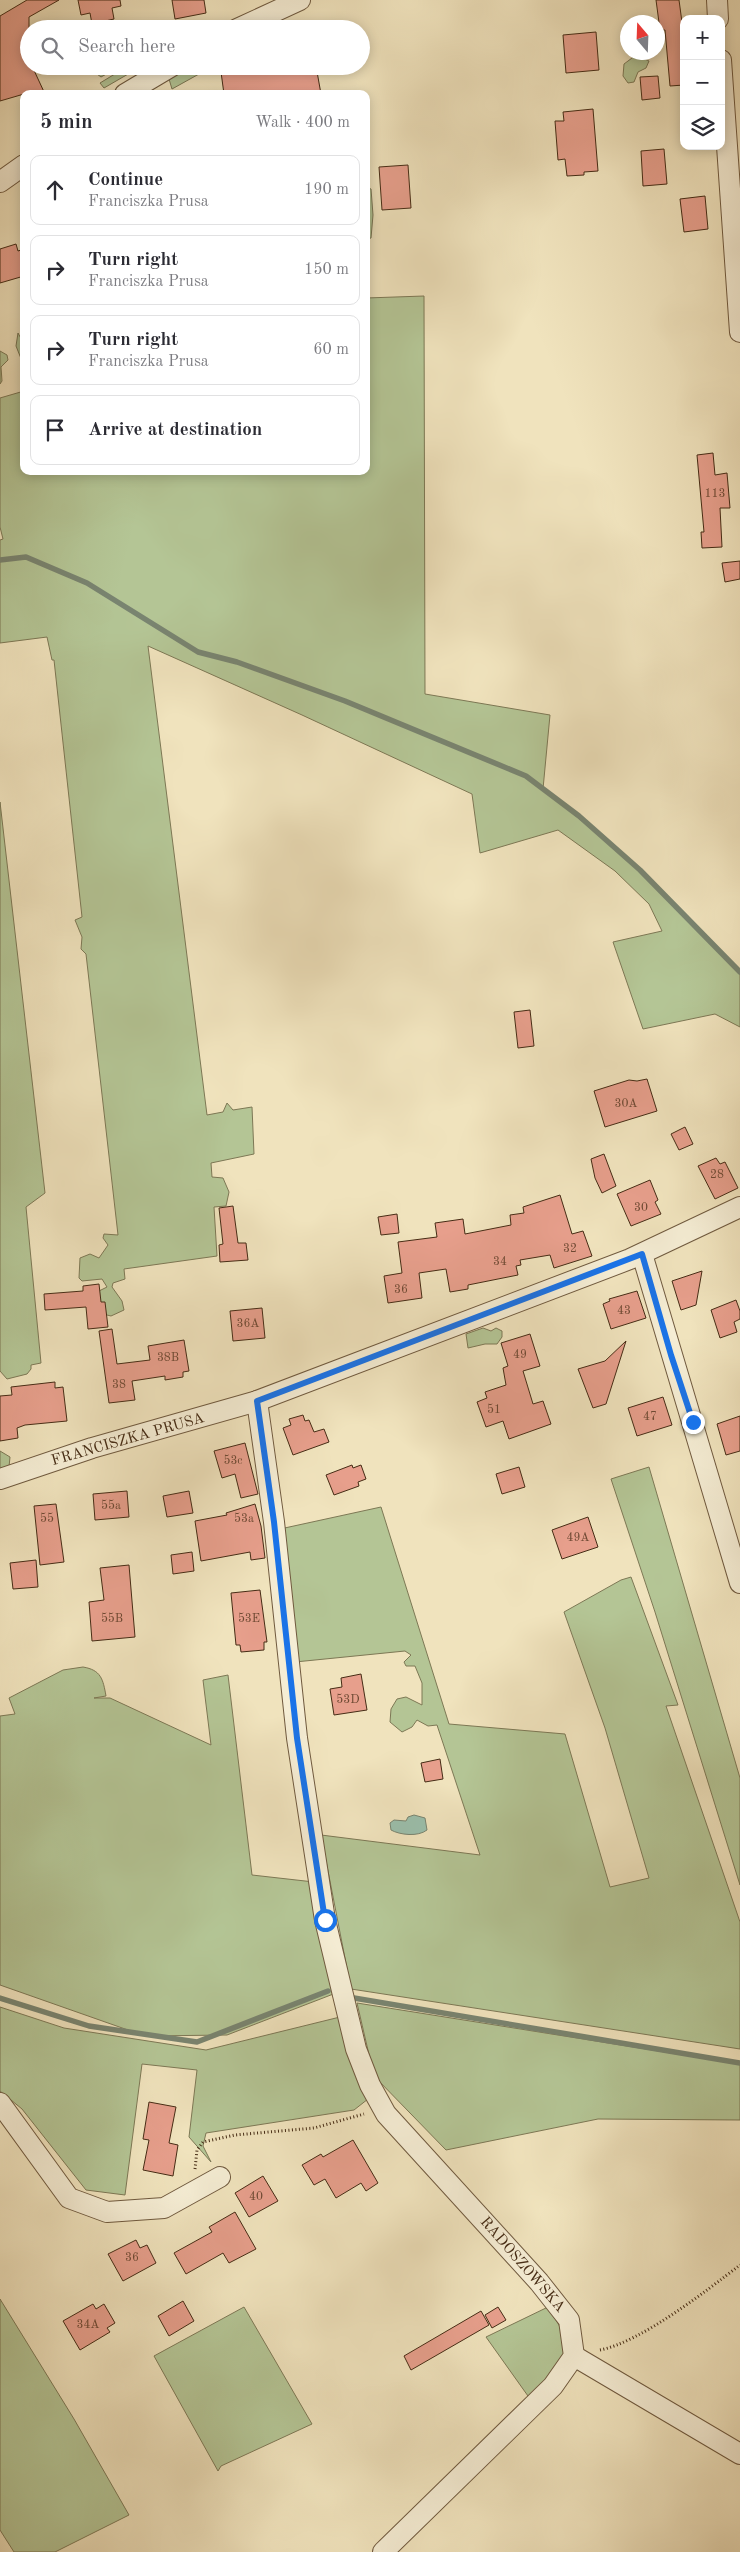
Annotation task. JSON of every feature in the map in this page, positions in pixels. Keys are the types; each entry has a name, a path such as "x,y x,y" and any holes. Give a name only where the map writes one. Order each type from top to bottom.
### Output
{"street":[{"path":"257,20 300,0"},
{"path":"717,0 718,15"},
{"path":"132,90 157,75"},
{"path":"724,105 740,332"},
{"path":"0,182 20,168"},
{"name":"FRANCISZKA PRUSA","path":"0,1479 92,1448 257,1401 642,1254 740,1207"},
{"path":"642,1254 740,1583"},
{"name":"RADOSZOWSKA","path":"257,1401 274,1522 297,1738 325,1920 356,2049 370,2085 386,2114 539,2282 570,2320 574,2356"},
{"path":"0,2103 69,2198 107,2212 164,2208 220,2177"},
{"path":"383,2552 553,2386 574,2356 740,2454"}],"path":[{"path":"192,2192 197,2150 203,2142 234,2135 314,2128 364,2114"},
{"path":"574,2356 616,2347 643,2332 740,2265"}],"shaded area":[{"path":"629,60 649,61 646,68 638,72 634,82 628,83 623,76 624,64"},
{"path":"113,75 126,75 104,88 100,83"},
{"path":"176,75 197,75 172,89 169,79"},
{"path":"370,189 373,215 370,238"},
{"path":"424,296 425,694 550,715 543,789 616,849 740,971 740,1027 715,1014 643,1029 613,942 662,931 649,904 615,871 558,830 480,853 472,794 148,646 207,1115 223,1112 227,1103 233,1110 252,1107 254,1154 211,1163 212,1177 223,1178 229,1192 226,1206 214,1207 217,1256 124,1269 125,1279 113,1283 112,1287 122,1301 124,1310 111,1316 99,1313 99,1291 107,1287 102,1279 82,1281 79,1278 80,1258 90,1254 99,1258 108,1245 103,1238 104,1234 118,1235 86,954 81,949 82,937 75,920 82,917 54,660 52,660 47,637 0,643 0,540 3,539 0,527 0,398 20,392 20,475 370,475 370,298"},
{"path":"18,333 20,337 20,356 16,346"},
{"path":"0,351 7,355 8,360 1,367 2,381 0,384"},
{"path":"0,802 45,1193 26,1207 41,1363 31,1365 31,1369 27,1374 7,1379 0,1371"},
{"path":"483,1328 491,1331 496,1328 502,1331 502,1337 497,1344 485,1344 468,1348 466,1334"},
{"path":"0,1451 10,1457 9,1467 0,1471"},
{"path":"649,1467 740,1778 740,1885 655,1612 611,1479"},
{"path":"381,1507 449,1724 565,1734 610,1887 649,1878 605,1728 564,1612 621,1580 631,1577 678,1705 666,1706 740,1922 740,2049 351,1989 321,1835 480,1855 437,1725 428,1726 417,1720 412,1727 402,1732 390,1722 391,1709 397,1699 406,1697 422,1705 422,1683 415,1666 406,1666 404,1662 411,1655 405,1651 295,1662 280,1529"},
{"path":"83,1667 94,1670 100,1676 104,1685 106,1696 94,1698 110,1698 211,1745 203,1680 228,1675 252,1875 314,1882 336,1993 227,2035 145,2036 0,1985 0,1716 15,1714 9,1698 63,1670"},
{"path":"414,1815 425,1818 427,1830 419,1834 409,1834 391,1830 390,1823 394,1820 406,1821 408,1817"},
{"path":"357,2003 740,2064 740,2120 598,2119 446,2150 374,2076"},
{"path":"0,2007 64,2028 206,2050 340,2017 368,2099 354,2110 206,2133 203,2146 211,2162 189,2137 197,2070 142,2064 125,2195 86,2190 22,2109 0,2091"},
{"path":"0,2299 74,2419 129,2515 55,2552 14,2552 0,2530"},
{"path":"244,2307 312,2424 221,2466 218,2471 154,2356"},
{"path":"548,2307 571,2345 574,2356 528,2396 486,2337"}],"building":[{"path":"27,0 59,0 29,17 29,20 20,20 20,75 36,75 43,90 20,90 20,95 0,101 0,16"},
{"path":"78,0 120,0 121,6 112,8 114,19 91,20 90,13 81,15"},
{"path":"172,0 204,0 206,13 175,19"},
{"path":"656,0 679,0 681,15 680,85 670,86 665,15 658,15"},
{"path":"596,32 599,70 566,73 563,35"},
{"path":"221,75 318,75 320,90 223,90"},
{"path":"658,76 660,98 642,100 640,77"},
{"path":"593,109 598,171 584,172 584,175 567,176 565,159 558,160 555,121 564,121 563,112"},
{"path":"664,149 667,184 643,186 641,151"},
{"path":"408,165 411,208 382,210 379,167"},
{"path":"705,196 708,229 684,232 680,199"},
{"path":"16,244 18,251 20,250 20,277 0,283 0,249"},
{"path":"713,453 715,475 727,473 730,508 720,508 722,547 702,548 701,532 704,532 697,455"},
{"path":"740,561 740,579 725,582 722,563"},
{"path":"530,1010 534,1046 518,1048 514,1012"},
{"path":"647,1079 657,1111 605,1127 594,1091 629,1080"},
{"path":"685,1127 693,1144 679,1150 671,1134"},
{"path":"604,1154 616,1186 602,1193 595,1178 591,1159"},
{"path":"716,1158 720,1164 725,1162 738,1188 715,1199 698,1166"},
{"path":"650,1180 658,1200 655,1202 661,1214 631,1226 617,1194"},
{"path":"560,1195 572,1234 583,1231 592,1256 554,1268 550,1255 520,1260 521,1265 516,1266 518,1275 468,1285 468,1289 450,1292 446,1269 419,1273 422,1298 388,1303 384,1276 402,1273 398,1242 437,1237 435,1223 463,1219 465,1234 511,1225 510,1215 524,1213 523,1207"},
{"path":"233,1206 238,1243 246,1243 248,1260 220,1262 219,1245 223,1244 219,1208"},
{"path":"397,1214 399,1233 381,1235 378,1217"},
{"path":"702,1271 696,1305 681,1310 672,1281"},
{"path":"99,1284 101,1302 105,1302 108,1327 88,1329 86,1307 45,1310 44,1294 83,1291 83,1286"},
{"path":"637,1291 646,1318 611,1329 603,1304 610,1301 609,1299"},
{"path":"736,1300 740,1311 740,1319 734,1322 737,1332 720,1338 711,1310"},
{"path":"262,1308 265,1338 233,1341 230,1311"},
{"path":"112,1329 117,1364 150,1360 148,1346 184,1340 189,1371 183,1372 183,1377 165,1380 165,1376 132,1381 135,1400 109,1403 99,1331"},
{"path":"530,1334 540,1366 523,1371 533,1404 543,1401 551,1424 509,1439 503,1421 486,1427 477,1402 487,1398 485,1392 506,1385 503,1368 508,1366 501,1343"},
{"path":"626,1341 606,1404 593,1408 578,1369 605,1361"},
{"path":"55,1382 55,1388 63,1387 67,1421 25,1425 17,1428 18,1438 0,1441 0,1396 12,1395 11,1387"},
{"path":"663,1397 672,1425 637,1436 628,1408"},
{"path":"303,1415 305,1421 309,1420 314,1432 324,1429 329,1442 293,1455 283,1428 291,1425 289,1419"},
{"path":"740,1416 740,1451 726,1455 717,1424"},
{"path":"245,1443 258,1494 241,1498 235,1474 222,1478 214,1451"},
{"path":"352,1465 353,1468 361,1465 366,1479 358,1482 359,1486 334,1495 326,1475"},
{"path":"519,1467 525,1487 502,1494 496,1474"},
{"path":"127,1491 129,1517 95,1520 93,1494"},
{"path":"189,1491 193,1513 167,1517 163,1496"},
{"path":"56,1504 64,1562 40,1565 34,1506"},
{"path":"255,1504 261,1526 265,1558 251,1560 250,1552 201,1561 195,1521 227,1515 226,1513"},
{"path":"588,1517 598,1547 562,1559 552,1530"},
{"path":"192,1552 194,1571 173,1574 171,1555"},
{"path":"36,1560 38,1587 13,1589 10,1563"},
{"path":"129,1565 135,1637 92,1641 89,1602 104,1600 100,1568"},
{"path":"260,1590 267,1642 264,1642 264,1650 241,1652 240,1645 236,1645 231,1593"},
{"path":"361,1674 367,1710 334,1715 330,1689 342,1687 341,1678"},
{"path":"440,1759 443,1779 425,1782 421,1763"},
{"path":"149,2102 176,2107 169,2143 178,2145 173,2176 143,2170 149,2140 143,2139"},
{"path":"353,2140 378,2183 366,2191 361,2183 336,2198 325,2179 314,2185 302,2165 321,2154 323,2157"},
{"path":"263,2176 278,2201 249,2217 235,2193"},
{"path":"235,2212 256,2249 229,2263 223,2253 186,2274 174,2253 212,2232 209,2227"},
{"path":"136,2240 140,2248 147,2245 156,2263 123,2281 108,2254"},
{"path":"183,2301 194,2321 169,2336 158,2316"},
{"path":"93,2304 96,2309 104,2304 115,2323 107,2328 110,2332 80,2350 63,2321"},
{"path":"498,2307 506,2320 492,2328 485,2315"},
{"path":"481,2311 489,2325 411,2370 404,2356"}],"waterway":[{"path":"0,560 26,557 87,583 198,652 237,662 345,701 526,776 579,816 640,870 740,972"},
{"path":"0,1998 89,2026 197,2042 328,1991"},
{"path":"354,1998 740,2063"}],"route":[{"path":"325,1920 297,1738 274,1522 260,1408 257,1401 642,1254 671,1355 693,1422"}]}
